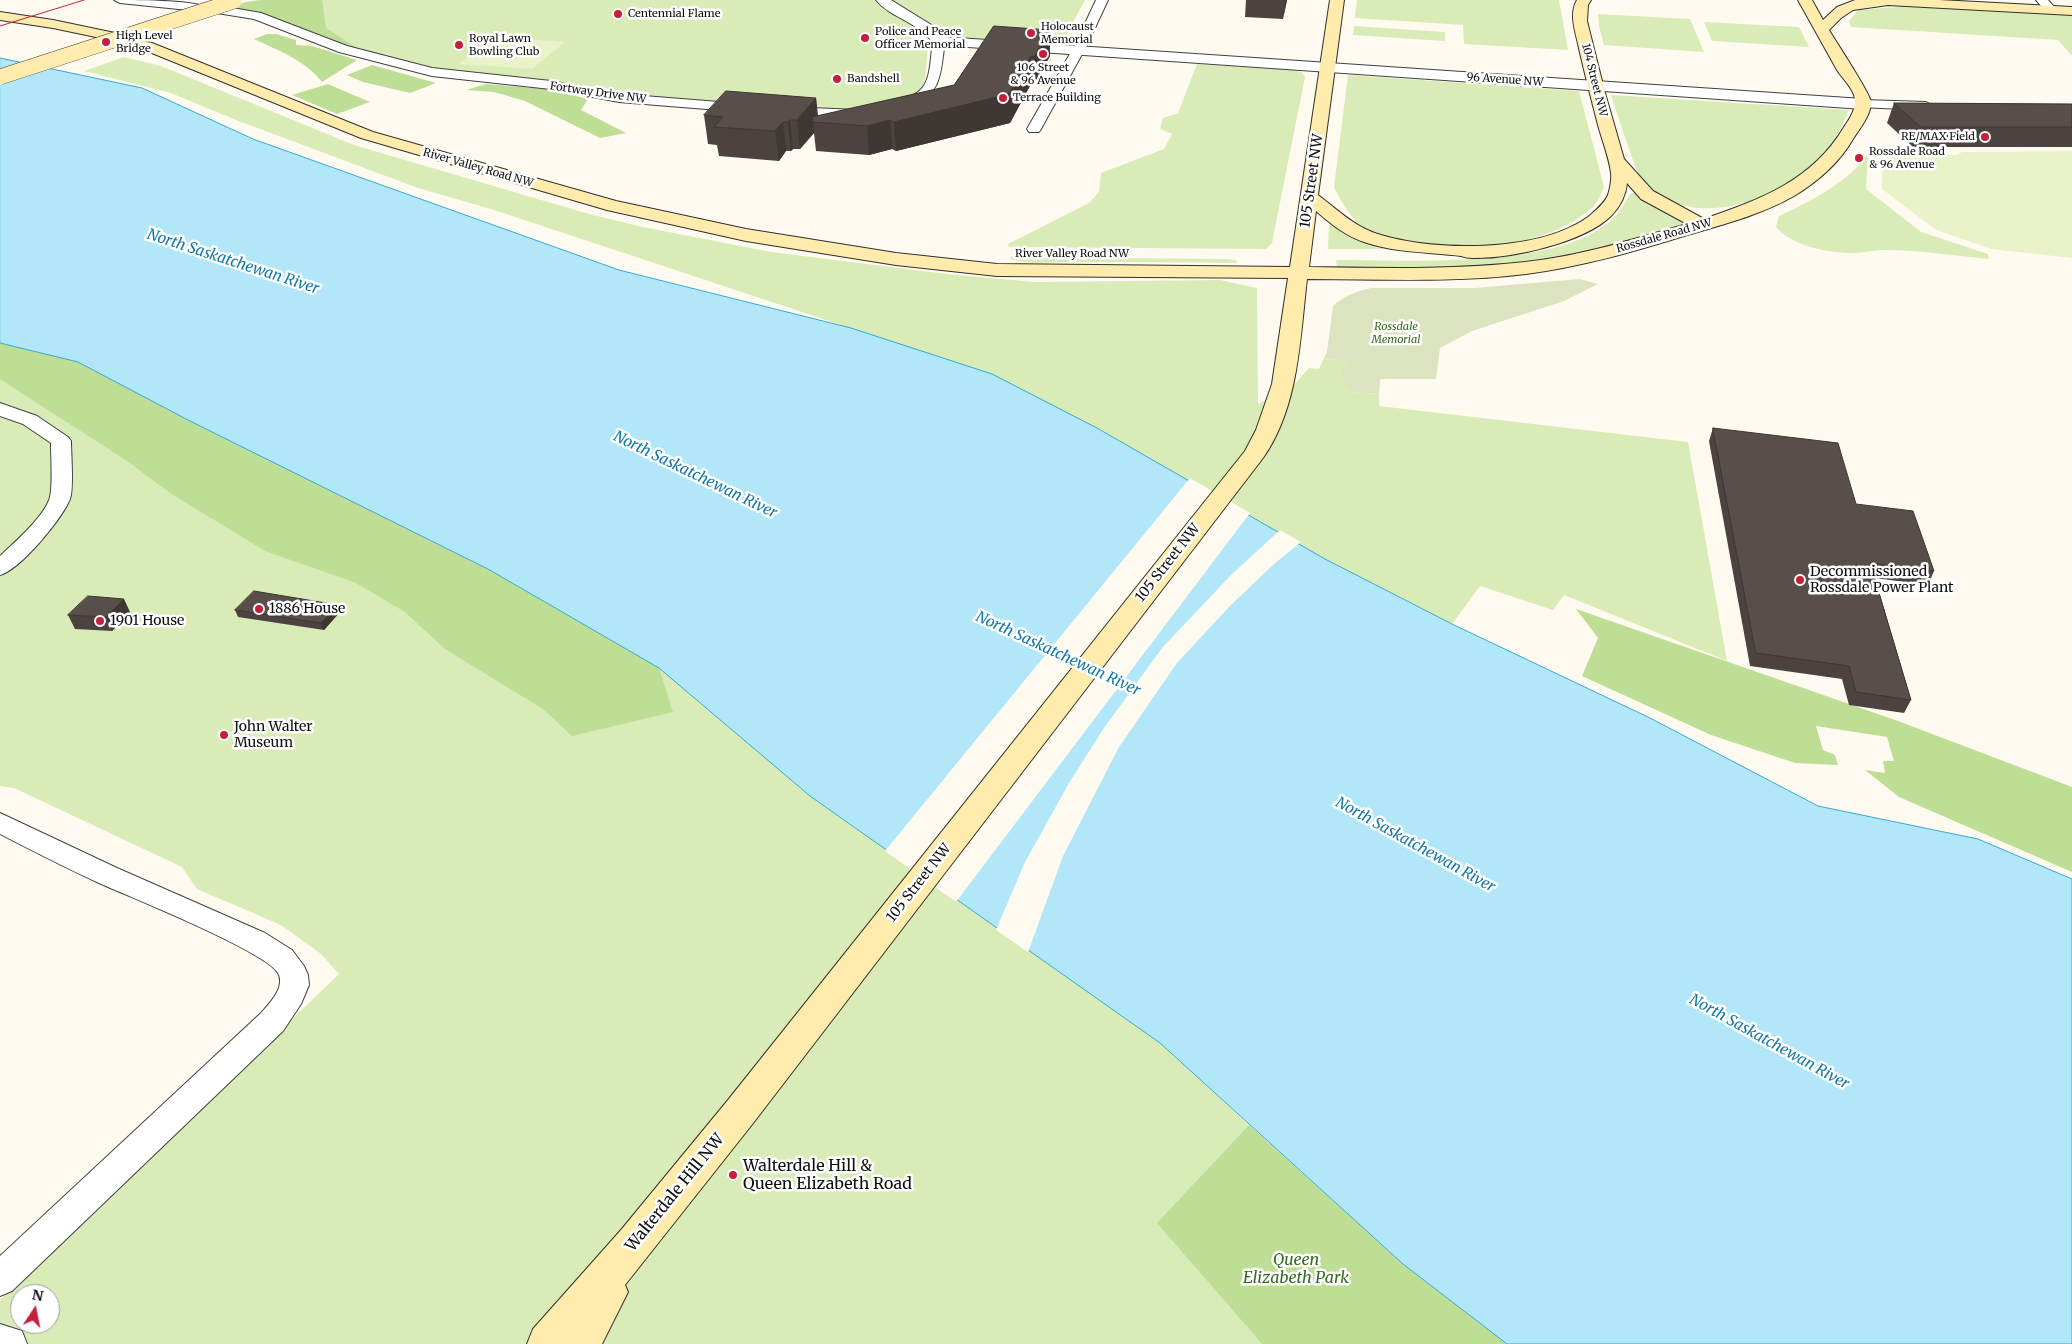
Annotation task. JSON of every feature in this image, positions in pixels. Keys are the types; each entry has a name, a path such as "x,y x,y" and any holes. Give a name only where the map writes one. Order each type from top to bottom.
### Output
{"main road":[{"path":"0,77 236,0"},
{"name":"105 Street NW","path":"798,1038 1254,453 1268,430 1283,384 1337,0"},
{"path":"1568,0 1580,21"},
{"name":"104 Street NW","path":"1584,0 1580,21 1616,160"},
{"path":"1805,0 1862,96 1863,104"},
{"path":"1862,0 2046,5 2072,11"},
{"path":"1822,30 1836,13 1845,8 1868,4 1901,2"},
{"path":"0,18 83,30 110,36"},
{"name":"River Valley Road NW","path":"127,41 147,46 349,128 505,176 622,208 746,235 896,259 997,270 1301,259"},
{"name":"Rossdale Road NW","path":"1301,259 1434,274 1526,268 1601,255 1703,225 1753,208 1788,192 1821,168 1840,148 1861,112 1863,104"},
{"path":"1616,160 1630,173 1642,189 1661,204 1703,225"},
{"path":"1368,255 1486,252 1517,249 1572,234 1592,222 1612,203 1619,187 1620,174 1616,160"},
{"path":"1309,196 1341,223 1368,237 1390,244 1486,252"},
{"path":"1661,204 1708,211 1753,208"},
{"name":"River Valley Road NW","path":"842,249 969,254 1217,254"},
{"name":"Walterdale Hill NW","path":"548,1344 635,1243 798,1038"},
{"path":"579,1344 635,1243"}],"street":[{"path":"120,0 198,7"},
{"path":"775,110 836,115 881,111 916,100 928,92 932,83 939,41 930,30 905,16 883,0"},
{"path":"1034,129 1077,51 1102,0"},
{"name":"Fortway Drive NW","path":"221,10 265,18 334,46 432,72 552,85 619,98 757,109"},
{"name":"96 Avenue NW","path":"939,41 1863,104 1938,107"},
{"path":"0,409 30,420 61,441 60,498 30,540 0,568"},
{"path":"0,823 108,875 262,944 287,962 292,969 294,979 292,992 283,1009 272,1022 0,1279"},
{"path":"0,1342 9,1344"}],"green space":[{"path":"259,0 875,0 921,32 928,40 926,74 924,83 919,91 910,97 888,104 842,110 632,95 557,82 446,72 400,63 229,7"},
{"path":"263,0 322,0 326,28 362,51 230,8 246,2"},
{"path":"892,0 1085,0 1060,46 952,37 908,12"},
{"path":"1357,0 1559,0 1568,50 1464,44 1463,25 1355,18"},
{"path":"1909,6 2072,15 2072,56 2058,40 1851,27 1849,21 1858,10"},
{"path":"1598,14 1690,19 1704,52 1604,45"},
{"path":"1704,22 1799,27 1809,47 1712,41"},
{"path":"1354,26 1445,32 1445,41 1353,35"},
{"path":"267,34 276,34 296,40 296,45 312,46 357,60 322,82 300,62 254,39"},
{"path":"495,37 565,42 532,69 459,64"},
{"path":"124,57 161,66 354,145 589,214 643,227 771,252 947,274 1034,282 1220,280 1257,288 1258,404 1291,388 1309,368 1319,369 1324,358 1349,362 1345,365 1353,392 1379,394 1379,406 1688,442 1727,661 1564,595 1553,610 1480,586 1452,624 1325,559 1097,428 844,326 491,209 418,188 236,120 171,93 84,71"},
{"path":"1197,64 1293,70 1301,72 1305,77 1272,243 1266,249 1009,247 1008,244 1089,203 1099,192 1101,173 1164,149 1172,134 1160,129 1163,118 1178,113"},
{"path":"372,65 436,83 410,93 363,82 347,75"},
{"path":"1348,75 1579,91 1604,187 1599,198 1593,207 1575,221 1554,231 1510,243 1463,246 1440,245 1393,240 1375,234 1353,218 1334,187"},
{"path":"328,84 370,102 337,114 292,95"},
{"path":"486,84 546,89 588,99 581,110 626,133 600,138 525,101 494,92 466,90"},
{"path":"1611,95 1849,110 1838,134 1824,156 1812,168 1794,181 1752,201 1706,208 1683,206 1662,198 1644,184 1632,156"},
{"name":"RE/MAX Field","path":"2072,151 2072,258 1991,249 1936,230 1882,189 1882,154 1888,152 1957,155 1962,152"},
{"path":"1868,153 1866,189 1921,232 1988,254 1989,259 1898,250 1852,253 1828,251 1790,239 1776,227 1779,216 1816,198 1840,182 1851,173"},
{"path":"1631,193 1635,193 1684,223 1668,230 1599,248 1525,261 1451,267 1337,267 1336,260 1478,259 1516,255 1552,248 1583,238 1608,223"},
{"path":"1329,224 1383,247 1383,249 1328,249"},
{"path":"1011,257 1225,259 1236,260 1237,263 1036,263 1010,259"},
{"name":"Rossdale Memorial","path":"1580,279 1598,284 1564,301 1472,331 1440,348 1436,379 1380,379 1379,394 1353,392 1343,379 1342,368 1348,362 1324,358 1327,352 1333,306 1346,297 1361,291 1371,288 1475,288"},
{"path":"0,343 78,362 488,569 659,668 810,796 1160,1043 1249,1125 1158,1223 1262,1344 0,1344 0,1300 10,1290 10,1334 60,1334 60,1284 17,1284 339,974 321,954 281,925 197,889 182,867 14,788 0,786"},
{"path":"0,343 78,362 188,420 488,569 659,668 673,712 572,736 543,709 445,649 405,612 356,583 265,551 170,493 127,461 0,379"},
{"path":"1576,609 1898,721 2072,787 2072,872 1899,797 1865,770 1885,773 1883,761 1894,761 1887,737 1816,726 1823,750 1835,755 1838,765 1795,763 1711,735 1582,676 1598,638"},
{"name":"Queen Elizabeth Park","path":"1249,1125 1403,1264 1507,1344 1262,1344 1157,1223"}],"water":[{"name":"North Saskatchewan River","path":"0,58 142,88 253,139 619,270 851,328 992,374 1097,428 1325,559 1452,624 1650,718 1818,806 1978,839 2072,879 2072,1344 1507,1344 1403,1264 1160,1043 810,796 659,668 488,569 188,420 78,362 0,343"}],"pier":[{"path":"1190,478 1250,513 956,902 885,851"},
{"path":"1280,530 1301,542 1274,564 1230,606 1177,663 1119,747 1063,856 1028,952 996,930 1025,862 1069,783 1104,728 1162,648 1232,574"}],"building":[{"path":"994,26 1050,30 1034,57 1031,56 1009,94 894,122 890,120 867,126 813,122 812,117 954,85"},
{"path":"726,91 816,98 797,120 783,122 775,131 714,127 723,117 704,115"},
{"path":"1894,103 2072,104 2072,127 1921,127"},
{"name":"Decommissioned Rossdale Power Plant","path":"1713,428 1838,443 1856,504 1913,511 1934,571 1870,563 1911,700 1856,692 1849,666 1756,653"},
{"path":"254,591 338,605 321,623 235,610"},
{"path":"88,596 124,599 106,617 68,615"}],"tram line":[{"path":"0,26 84,0"},
{"path":"0,78 235,0"}],"place":[{"name":"Centennial Flame","path":"618,14"},
{"name":"Holocaust Memorial","path":"1031,33"},
{"name":"Police and Peace Officer Memorial","path":"865,38"},
{"name":"High Level Bridge","path":"106,42"},
{"name":"Royal Lawn Bowling Club","path":"459,45"},
{"name":"106 Street & 96 Avenue","path":"1043,54"},
{"name":"Bandshell","path":"837,79"},
{"name":"Terrace Building","path":"1003,98"},
{"name":"RE/MAX Field","path":"1985,137"},
{"name":"Rossdale Road & 96 Avenue","path":"1859,158"},
{"name":"Decommissioned Rossdale Power Plant","path":"1800,580"},
{"name":"1886 House","path":"259,609"},
{"name":"1901 House","path":"100,621"},
{"name":"John Walter Museum","path":"224,735"},
{"name":"Walterdale Hill & Queen Elizabeth Road","path":"733,1175"}]}
